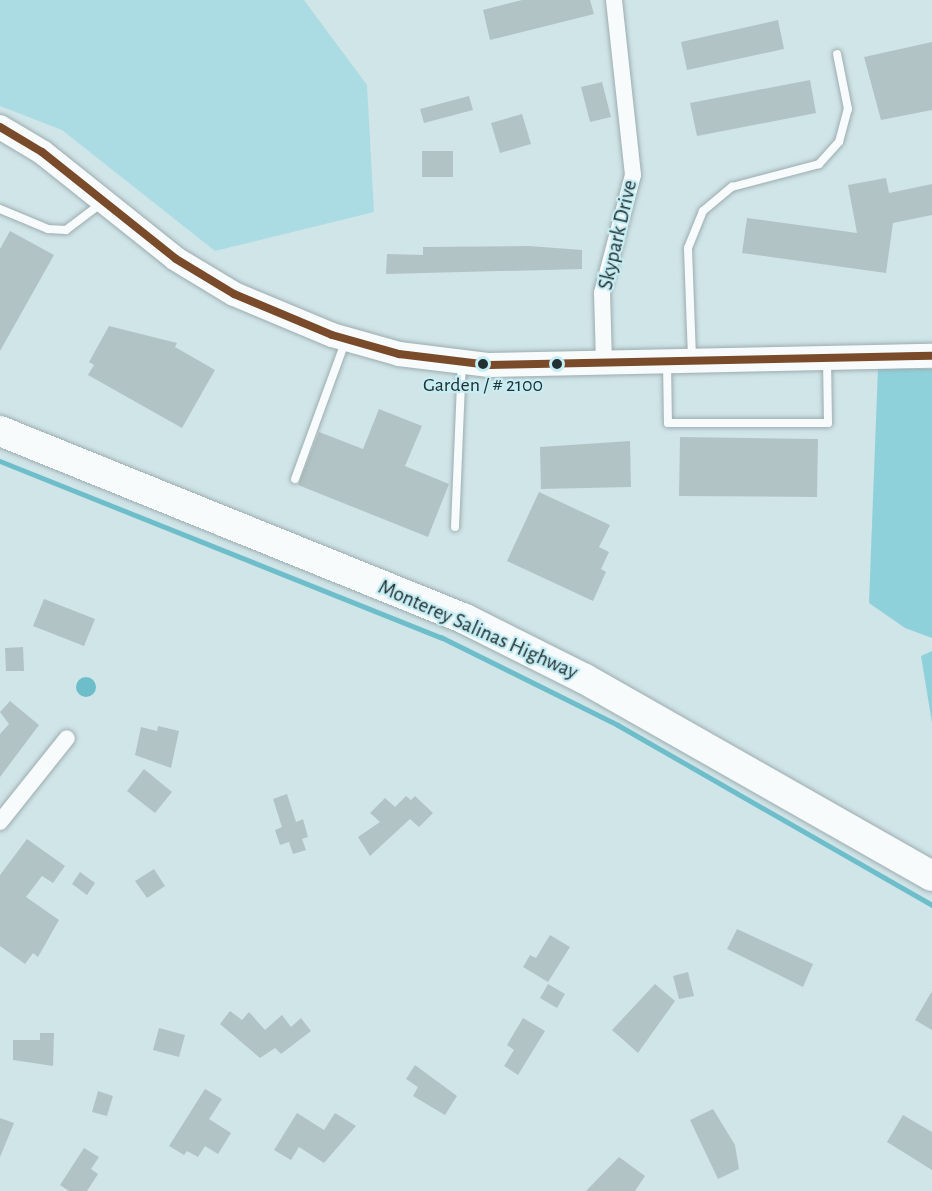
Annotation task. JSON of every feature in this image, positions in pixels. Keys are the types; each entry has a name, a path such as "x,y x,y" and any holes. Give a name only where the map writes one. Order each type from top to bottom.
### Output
{"highway":[{"name":"Monterey Salinas Highway","path":"0,431 465,619 585,679 932,876"}],"street":[{"name":"Skypark Drive","path":"604,363 602,293 633,175 614,0"},
{"path":"0,128 42,152 176,259 234,294 346,339 462,363 604,363 932,356"},
{"path":"0,822 67,738"}],"lane":[{"path":"693,361 688,248 703,211 732,187 819,164 839,142 848,109 837,54"},
{"path":"0,209 48,229 66,230 103,202"},
{"path":"295,479 346,339"},
{"path":"667,362 668,423 828,423 827,358"},
{"path":"455,527 462,363"}],"shaded area":[{"path":"0,0 304,0 367,85 374,212 215,251 62,130 0,106"},
{"path":"878,367 932,369 932,638 905,628 869,603"},
{"path":"932,651 932,723 921,656"},
{"path":"86,677 93,680 96,687 93,694 86,697 79,694 76,687 79,680"}],"building":[{"path":"522,0 590,0 594,14 490,40 483,10"},
{"path":"778,20 784,49 687,70 681,42"},
{"path":"932,42 932,110 881,120 864,57"},
{"path":"810,80 816,113 697,136 690,103"},
{"path":"602,82 611,117 590,122 581,87"},
{"path":"469,96 473,110 424,123 420,109"},
{"path":"522,114 531,144 500,153 491,123"},
{"path":"422,151 453,151 453,177 422,177"},
{"path":"886,178 889,193 932,184 932,215 893,223 886,273 742,253 747,218 857,233 848,185"},
{"path":"10,231 54,255 0,351 0,249"},
{"path":"529,246 582,250 582,269 386,274 387,254 423,255 423,247"},
{"path":"109,326 177,343 175,347 215,370 182,428 88,375 94,365 89,362"},
{"path":"379,409 422,426 405,466 449,484 428,537 298,485 319,432 363,449"},
{"path":"680,437 818,439 817,497 679,496"},
{"path":"630,441 631,487 541,489 540,447"},
{"path":"539,492 610,525 599,547 609,552 601,569 606,572 593,601 507,561"},
{"path":"44,599 95,619 84,646 33,626"},
{"path":"23,647 24,671 6,671 5,648"},
{"path":"10,701 39,725 0,777 0,734 9,724 0,712"},
{"path":"158,726 179,731 171,768 135,755 141,727 157,731"},
{"path":"144,769 172,792 155,813 127,791"},
{"path":"287,794 296,822 303,819 308,837 302,839 306,850 293,854 289,842 280,845 275,830 282,827 273,799"},
{"path":"406,796 411,800 415,796 433,813 419,827 410,819 370,856 358,837 380,822 370,813 385,798 395,807"},
{"path":"27,839 65,866 53,883 42,876 26,897 59,920 38,957 33,953 25,964 0,946 0,875"},
{"path":"154,869 165,886 147,898 135,881"},
{"path":"80,872 95,883 87,895 72,884"},
{"path":"737,929 813,964 803,987 727,949"},
{"path":"550,935 570,947 548,982 523,967 530,955 536,958"},
{"path":"688,972 694,996 679,999 673,976"},
{"path":"548,984 565,994 557,1008 540,998"},
{"path":"655,984 675,1001 638,1053 612,1030"},
{"path":"932,991 932,1030 915,1020"},
{"path":"230,1011 242,1020 249,1012 265,1030 282,1015 291,1027 301,1018 311,1031 281,1054 275,1048 260,1058 220,1024"},
{"path":"523,1018 545,1031 518,1075 504,1066 514,1050 507,1045"},
{"path":"159,1028 185,1035 179,1057 153,1050"},
{"path":"40,1033 54,1033 53,1066 13,1060 13,1040 40,1040"},
{"path":"415,1065 457,1096 445,1115 413,1096 418,1087 406,1079"},
{"path":"205,1089 222,1099 209,1119 231,1133 218,1154 205,1146 198,1157 187,1151 184,1155 169,1146"},
{"path":"98,1091 113,1096 107,1116 92,1112"},
{"path":"713,1109 735,1145 739,1169 718,1179 690,1120"},
{"path":"297,1113 324,1130 335,1113 356,1126 324,1163 299,1147 291,1160 274,1150"},
{"path":"903,1115 932,1132 932,1170 887,1142"},
{"path":"0,1118 14,1123 0,1157"},
{"path":"84,1148 99,1157 91,1169 98,1174 87,1191 69,1191 60,1185"},
{"path":"619,1157 645,1176 635,1191 586,1191"}],"waterway":[{"path":"0,461 441,637 618,725 932,905"}],"transit line":[{"path":"0,127 42,152 176,259 234,294 332,335 399,354 489,365 932,356"}],"place":[{"name":"Garden / # 2100","path":"483,364"}]}
